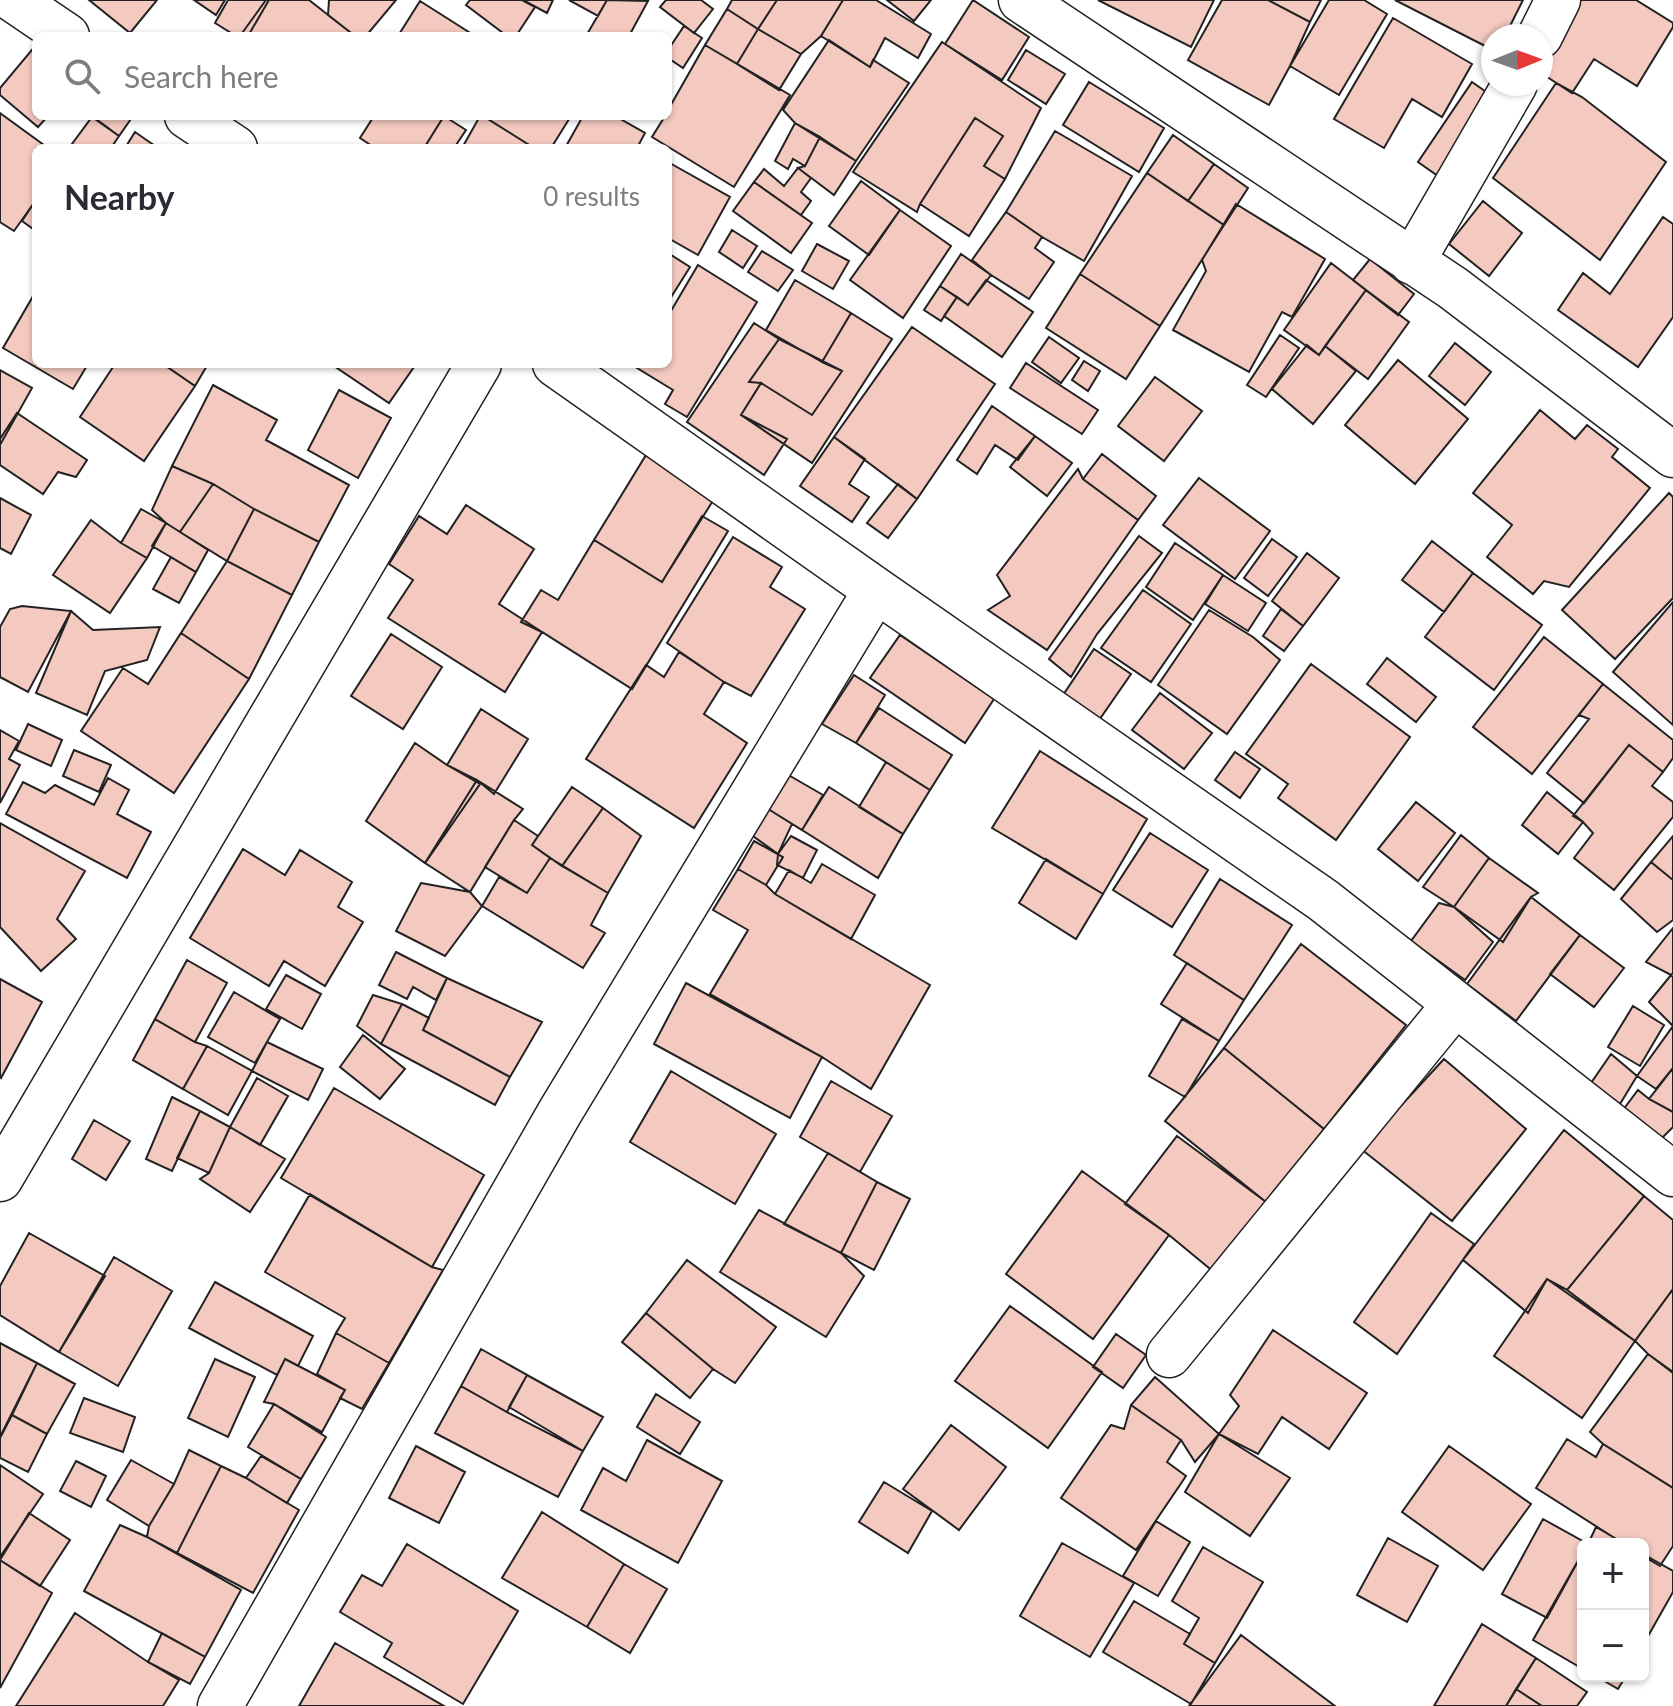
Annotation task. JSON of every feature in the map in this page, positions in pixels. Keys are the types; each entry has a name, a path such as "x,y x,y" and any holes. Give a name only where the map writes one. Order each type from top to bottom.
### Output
{"street":[{"path":"1021,0 1453,288 1673,455"},
{"path":"1546,24 1558,0"},
{"path":"10,11 58,32"},
{"path":"1412,262 1508,96"},
{"path":"193,120 229,144"},
{"path":"0,1179 477,368"},
{"path":"561,368 1323,900 1673,1174"},
{"path":"220,1706 560,1112 876,590"},
{"path":"1169,1355 1455,1004"}],"building":[{"path":"89,0 157,0 129,32"},
{"path":"194,0 225,0 216,15"},
{"path":"228,0 269,0 250,32 230,32 215,23"},
{"path":"266,0 309,0 350,32 243,32"},
{"path":"329,0 396,0 369,32 350,32 328,15"},
{"path":"470,0 522,0 535,7 519,32 502,32 466,5"},
{"path":"523,0 553,0 547,13"},
{"path":"569,0 607,0 598,16"},
{"path":"607,0 648,1 631,32 588,32"},
{"path":"666,0 701,0 713,9 694,33 660,7"},
{"path":"732,0 777,0 758,29 727,9"},
{"path":"777,0 843,0 821,36 801,54 758,29"},
{"path":"843,0 876,0 931,34 918,58 885,38 870,67 821,36"},
{"path":"887,0 931,0 914,21"},
{"path":"973,0 1029,37 1002,80 945,44"},
{"path":"1098,0 1214,0 1191,47"},
{"path":"1222,0 1268,0 1310,22 1269,105 1188,60"},
{"path":"1268,0 1321,0 1310,22"},
{"path":"1329,0 1364,0 1387,14 1339,95 1290,66"},
{"path":"1395,0 1523,0 1511,24 1481,24 1481,44"},
{"path":"1571,0 1636,0 1673,23 1637,86 1594,59 1572,93 1553,81 1553,29"},
{"path":"420,1 469,32 401,32"},
{"path":"727,9 758,29 737,64 705,45"},
{"path":"1393,18 1472,64 1442,117 1412,99 1384,148 1334,119"},
{"path":"684,26 702,38 683,68 672,61 672,44"},
{"path":"758,29 801,54 779,90 737,64"},
{"path":"829,40 870,67 873,60 909,83 856,161 795,123 783,110"},
{"path":"942,42 1041,108 1005,179 984,166 1003,136 975,118 917,212 853,172"},
{"path":"705,45 790,95 734,187 672,149 672,144 663,144 652,137 663,120 672,120 672,103"},
{"path":"32,50 32,120 44,120 38,127 0,95 0,88"},
{"path":"1026,50 1065,74 1046,104 1008,80"},
{"path":"1089,82 1164,128 1139,172 1063,125"},
{"path":"1472,82 1481,88 1481,96 1492,96 1502,103 1448,183 1418,162"},
{"path":"1556,83 1582,97 1666,162 1600,260 1493,178 1547,96 1553,96"},
{"path":"0,113 43,144 32,144 32,206 14,231 0,222"},
{"path":"975,118 1003,136 984,166 1005,179 969,236 920,204"},
{"path":"90,120 96,120 119,136 114,144 72,144"},
{"path":"97,120 130,120 119,136"},
{"path":"371,120 442,120 426,144 369,144 360,138"},
{"path":"442,120 450,120 466,130 457,144 426,144"},
{"path":"478,120 489,120 528,144 464,144"},
{"path":"489,120 568,120 554,144 528,144"},
{"path":"581,120 622,120 645,133 639,144 567,144"},
{"path":"795,123 820,137 805,166 793,159 788,169 775,161"},
{"path":"1055,131 1132,176 1084,261 1006,212"},
{"path":"135,132 152,144 128,144"},
{"path":"1173,135 1214,164 1188,201 1147,173"},
{"path":"820,137 856,161 834,195 798,168 805,166"},
{"path":"672,164 730,197 698,255 672,240"},
{"path":"1214,164 1248,188 1224,225 1188,201"},
{"path":"798,168 811,178 801,192 811,201 801,215 754,182 764,169 784,186"},
{"path":"1147,173 1224,225 1160,326 1080,274"},
{"path":"861,181 900,210 869,255 829,226"},
{"path":"754,182 812,223 791,253 733,211"},
{"path":"1483,201 1522,233 1489,276 1449,244"},
{"path":"1236,204 1325,259 1292,317 1282,312 1249,372 1173,330 1206,271 1202,260"},
{"path":"32,206 32,228 22,221"},
{"path":"900,210 951,246 903,318 850,280"},
{"path":"1006,212 1042,237 1035,248 1054,262 1029,299 972,260"},
{"path":"1663,217 1673,224 1673,317 1638,367 1558,310 1583,273 1610,294"},
{"path":"732,230 757,246 743,268 719,252"},
{"path":"817,244 849,261 833,289 802,271"},
{"path":"762,251 793,270 778,291 748,272"},
{"path":"961,254 991,275 968,305 940,286"},
{"path":"672,256 690,267 672,296"},
{"path":"1370,259 1414,294 1398,315 1353,280"},
{"path":"1331,263 1366,290 1319,355 1284,330"},
{"path":"698,265 757,302 687,417 665,404 673,390 637,368 672,368 672,309"},
{"path":"1080,274 1160,326 1126,379 1046,328"},
{"path":"795,280 851,313 822,362 766,330"},
{"path":"986,280 1033,312 1002,357 944,316 957,297 968,305"},
{"path":"940,286 957,297 941,321 924,310"},
{"path":"1366,290 1409,322 1368,379 1325,346"},
{"path":"32,298 32,365 3,348"},
{"path":"851,313 892,339 812,463 741,415 761,383 812,415 842,371 822,362"},
{"path":"754,323 779,339 749,382 761,383 741,415 787,439 764,475 687,422"},
{"path":"912,327 995,384 917,499 834,437"},
{"path":"1280,335 1299,348 1266,397 1247,385"},
{"path":"1049,337 1079,358 1061,383 1032,362"},
{"path":"779,339 842,371 812,415 761,383 749,382"},
{"path":"1455,343 1491,372 1465,405 1429,376"},
{"path":"1307,345 1319,355 1325,346 1356,371 1313,424 1272,389"},
{"path":"1398,360 1468,419 1415,484 1345,425"},
{"path":"1084,361 1100,371 1088,391 1072,380"},
{"path":"1026,363 1098,410 1082,434 1010,388"},
{"path":"37,368 86,368 73,389"},
{"path":"112,368 169,368 195,386 144,461 80,417"},
{"path":"169,368 206,368 195,386"},
{"path":"337,368 413,368 389,403"},
{"path":"0,370 32,388 0,445"},
{"path":"1155,377 1202,411 1164,461 1118,426"},
{"path":"213,385 277,420 266,440 349,485 319,542 213,484 172,466"},
{"path":"339,390 391,418 358,478 308,450"},
{"path":"992,406 1035,436 1018,460 995,445 977,474 957,460"},
{"path":"1540,410 1575,439 1587,425 1618,449 1612,457 1650,488 1569,587 1544,581 1533,594 1487,557 1512,525 1473,493"},
{"path":"17,413 87,460 76,477 58,472 43,494 0,465 0,439"},
{"path":"1035,436 1072,463 1047,496 1010,467"},
{"path":"834,437 865,459 849,484 869,497 852,522 800,486"},
{"path":"1102,454 1156,496 1138,520 1083,479"},
{"path":"646,455 714,499 662,582 594,540"},
{"path":"172,466 213,484 180,532 152,510"},
{"path":"1078,469 1083,479 1138,520 1047,650 988,610 1010,596 997,575"},
{"path":"1199,478 1270,531 1235,579 1163,525"},
{"path":"213,484 254,509 227,561 180,532"},
{"path":"898,484 917,499 888,538 867,523"},
{"path":"1669,493 1673,497 1673,598 1615,659 1562,610"},
{"path":"0,498 31,515 11,554 0,548"},
{"path":"466,505 534,549 499,604 542,632 505,692 388,618 413,580 389,564 419,516 447,534"},
{"path":"141,509 166,523 147,558 121,543"},
{"path":"254,509 319,542 292,595 227,561"},
{"path":"702,516 728,531 632,689 521,622 541,590 558,600 594,540 662,582"},
{"path":"91,520 147,558 110,613 53,575"},
{"path":"166,523 208,550 196,572 152,546"},
{"path":"1139,536 1162,553 1097,634 1071,677 1049,659"},
{"path":"733,537 782,567 770,587 805,609 751,696 724,682 667,643"},
{"path":"1272,539 1297,557 1268,596 1244,578"},
{"path":"1432,541 1473,573 1444,612 1402,580"},
{"path":"1175,543 1223,575 1193,620 1146,587"},
{"path":"1307,553 1339,578 1303,626 1272,601"},
{"path":"171,557 196,572 179,603 153,589"},
{"path":"227,561 292,595 249,679 181,633"},
{"path":"1473,573 1542,625 1494,690 1425,637"},
{"path":"1223,575 1266,603 1248,631 1205,604"},
{"path":"1143,590 1191,624 1151,682 1101,648"},
{"path":"1673,602 1673,725 1613,672"},
{"path":"22,606 71,611 28,692 0,677 0,627 10,609"},
{"path":"1281,609 1303,626 1284,651 1263,636"},
{"path":"1209,610 1253,637 1280,660 1227,734 1158,685"},
{"path":"71,611 93,630 160,627 147,660 105,671 87,715 36,693"},
{"path":"181,633 249,679 174,793 81,731 123,668 148,684"},
{"path":"391,634 442,667 403,729 351,696"},
{"path":"900,635 994,699 965,743 870,678"},
{"path":"1544,637 1603,684 1532,774 1473,727"},
{"path":"1094,649 1131,674 1097,723 1061,698"},
{"path":"679,652 724,682 704,714 747,743 694,828 586,759 646,665 664,677"},
{"path":"1387,658 1436,697 1416,722 1367,684"},
{"path":"1311,664 1410,737 1336,840 1278,798 1288,784 1246,754"},
{"path":"854,675 885,695 856,743 822,724"},
{"path":"1603,684 1673,740 1673,758 1663,772 1629,745 1584,803 1547,773 1589,719 1579,715"},
{"path":"1160,693 1212,733 1184,769 1132,730"},
{"path":"879,708 952,755 930,790 856,743"},
{"path":"481,709 528,739 494,794 477,780 447,765"},
{"path":"28,724 62,740 51,766 16,750"},
{"path":"0,730 19,741 9,759 20,765 0,803"},
{"path":"415,743 480,784 425,863 366,821"},
{"path":"1629,745 1663,772 1652,786 1673,802 1673,817 1614,890 1574,858 1593,833 1573,816"},
{"path":"74,750 111,765 99,792 63,776"},
{"path":"1040,751 1147,819 1103,894 992,828"},
{"path":"1235,752 1260,769 1240,798 1215,780"},
{"path":"886,762 930,790 903,834 859,807"},
{"path":"785,773 823,795 802,830 765,807"},
{"path":"108,778 129,790 117,814 151,832 127,878 6,814 23,782 45,793 55,785 94,805"},
{"path":"477,780 523,809 470,892 425,863"},
{"path":"572,787 603,808 562,866 532,845"},
{"path":"829,787 903,834 878,878 802,830"},
{"path":"1547,792 1583,822 1558,854 1522,825"},
{"path":"1416,802 1455,833 1418,881 1378,849"},
{"path":"765,807 792,824 778,854 750,834"},
{"path":"603,808 641,836 608,893 562,866"},
{"path":"514,820 538,836 532,845 550,858 527,893 485,867"},
{"path":"0,823 85,871 57,919 76,939 41,971 0,927"},
{"path":"1150,833 1208,870 1172,927 1113,890"},
{"path":"1461,835 1489,858 1454,907 1423,887"},
{"path":"791,836 817,850 803,878 777,865 778,854"},
{"path":"1673,836 1673,880 1651,862"},
{"path":"754,841 783,857 766,885 738,869"},
{"path":"243,849 285,875 300,850 352,882 338,907 363,922 325,986 284,961 269,986 190,938"},
{"path":"550,858 608,893 591,925 605,933 583,968 482,906 499,877 527,893"},
{"path":"1489,858 1538,893 1531,897 1503,942 1454,907"},
{"path":"1046,859 1103,894 1076,939 1019,903"},
{"path":"1651,862 1673,880 1673,920 1657,932 1621,899"},
{"path":"822,864 875,895 851,939 775,894 789,870 811,883"},
{"path":"738,869 930,985 871,1089 822,1057 710,994 748,930 713,910"},
{"path":"1220,879 1292,925 1244,1000 1174,955"},
{"path":"421,883 470,892 482,906 445,956 396,931"},
{"path":"1531,897 1580,935 1516,1021 1467,984"},
{"path":"1439,903 1454,907 1493,942 1465,980 1411,941"},
{"path":"1673,928 1673,973 1671,975 1646,962"},
{"path":"1580,935 1624,968 1594,1007 1550,974"},
{"path":"1301,944 1406,1025 1324,1129 1224,1048"},
{"path":"396,952 447,978 436,1000 413,987 407,999 379,985"},
{"path":"187,960 227,983 195,1042 155,1019"},
{"path":"1187,963 1244,1000 1219,1041 1161,1004"},
{"path":"286,975 321,994 302,1029 266,1009"},
{"path":"1671,975 1673,977 1673,1026 1649,1002"},
{"path":"447,978 542,1022 510,1077 423,1030"},
{"path":"0,979 42,1002 1,1078 0,1077"},
{"path":"686,983 822,1057 790,1118 654,1044"},
{"path":"234,992 280,1019 255,1063 208,1037"},
{"path":"373,995 402,1004 381,1044 357,1026"},
{"path":"402,1004 429,1018 423,1030 510,1077 495,1105 381,1044"},
{"path":"1633,1006 1664,1025 1640,1066 1608,1047"},
{"path":"155,1019 207,1046 183,1089 133,1060"},
{"path":"1182,1019 1219,1041 1185,1097 1149,1076"},
{"path":"1673,1026 1673,1068 1656,1089 1637,1076"},
{"path":"363,1035 405,1069 380,1099 340,1067"},
{"path":"267,1042 323,1069 308,1100 252,1071"},
{"path":"207,1046 252,1071 228,1115 183,1089"},
{"path":"1224,1048 1324,1129 1266,1202 1165,1121"},
{"path":"1611,1054 1637,1076 1620,1104 1591,1083"},
{"path":"1444,1059 1526,1129 1452,1221 1361,1149"},
{"path":"1673,1068 1673,1112 1649,1099"},
{"path":"671,1071 776,1134 735,1204 630,1142"},
{"path":"257,1078 288,1096 260,1145 230,1127"},
{"path":"831,1081 892,1116 860,1172 800,1137"},
{"path":"334,1088 484,1175 432,1267 281,1178"},
{"path":"1638,1090 1673,1112 1673,1127 1658,1142 1620,1114"},
{"path":"172,1097 200,1111 172,1171 146,1159"},
{"path":"200,1111 230,1127 209,1173 177,1158"},
{"path":"94,1120 130,1141 106,1180 72,1159"},
{"path":"230,1127 285,1159 250,1212 200,1179 209,1173"},
{"path":"1564,1130 1644,1196 1567,1290 1547,1279 1528,1313 1463,1260"},
{"path":"1177,1136 1266,1202 1215,1273 1125,1204"},
{"path":"828,1153 877,1182 841,1253 784,1224"},
{"path":"1082,1171 1169,1235 1093,1339 1006,1274"},
{"path":"877,1182 910,1199 874,1270 841,1253"},
{"path":"310,1194 432,1267 443,1270 389,1363 336,1333 345,1318 265,1272"},
{"path":"1644,1196 1673,1220 1673,1289 1635,1341 1567,1290"},
{"path":"759,1210 841,1253 864,1276 826,1337 720,1272"},
{"path":"1431,1213 1474,1244 1397,1354 1354,1322"},
{"path":"29,1233 105,1276 59,1352 0,1315 0,1286"},
{"path":"114,1257 172,1291 118,1386 59,1352"},
{"path":"687,1260 776,1327 735,1383 713,1369 646,1313"},
{"path":"1547,1279 1635,1341 1582,1418 1494,1356"},
{"path":"215,1282 313,1336 298,1366 285,1359 277,1375 189,1328"},
{"path":"1673,1289 1673,1372 1635,1341"},
{"path":"1010,1306 1102,1372 1048,1448 955,1381"},
{"path":"646,1313 713,1369 690,1398 622,1342"},
{"path":"1273,1330 1367,1393 1329,1449 1282,1417 1258,1454 1219,1434 1239,1406 1230,1395"},
{"path":"336,1333 389,1363 362,1409 340,1398 345,1390 317,1374"},
{"path":"1116,1334 1146,1355 1123,1388 1093,1367"},
{"path":"0,1343 37,1363 0,1437"},
{"path":"481,1349 527,1375 507,1412 461,1386"},
{"path":"1648,1354 1673,1373 1673,1488 1603,1444 1590,1432"},
{"path":"215,1359 255,1377 228,1437 188,1418"},
{"path":"285,1359 345,1390 322,1432 274,1404 264,1402"},
{"path":"37,1363 75,1384 47,1434 12,1415"},
{"path":"527,1375 603,1417 583,1451 509,1407"},
{"path":"1155,1377 1219,1434 1195,1462 1181,1440 1131,1405"},
{"path":"461,1386 583,1451 558,1497 435,1433"},
{"path":"656,1394 700,1422 680,1454 637,1427"},
{"path":"84,1398 135,1417 123,1452 70,1433"},
{"path":"274,1404 326,1437 301,1479 248,1447"},
{"path":"1131,1405 1181,1440 1167,1462 1186,1476 1136,1550 1061,1498 1111,1425 1124,1429"},
{"path":"12,1415 47,1434 28,1472 0,1458 0,1438"},
{"path":"951,1425 1006,1467 959,1530 903,1489"},
{"path":"1219,1434 1290,1478 1250,1536 1185,1492"},
{"path":"1567,1439 1596,1457 1603,1444 1673,1488 1673,1546 1660,1566 1649,1560 1649,1538 1615,1538 1536,1488"},
{"path":"647,1440 722,1481 678,1563 581,1510 603,1468 626,1481"},
{"path":"416,1446 465,1472 439,1523 389,1498"},
{"path":"1449,1446 1531,1504 1483,1570 1402,1512"},
{"path":"189,1450 221,1466 177,1553 147,1537 149,1526 174,1484"},
{"path":"261,1456 301,1479 287,1503 246,1478"},
{"path":"131,1460 174,1484 149,1526 107,1500"},
{"path":"76,1461 106,1476 91,1507 60,1491"},
{"path":"0,1465 43,1494 0,1557"},
{"path":"221,1466 299,1510 253,1593 177,1553"},
{"path":"884,1482 932,1511 908,1553 859,1522"},
{"path":"542,1512 624,1564 587,1627 502,1578"},
{"path":"29,1513 70,1540 40,1586 0,1560"},
{"path":"1543,1519 1577,1538 1577,1563 1547,1618 1502,1594"},
{"path":"1156,1521 1190,1542 1158,1596 1123,1576"},
{"path":"120,1525 241,1590 205,1657 84,1591"},
{"path":"1596,1527 1615,1538 1591,1538"},
{"path":"1388,1538 1438,1566 1407,1622 1357,1595"},
{"path":"1062,1543 1134,1583 1090,1657 1020,1616"},
{"path":"407,1544 518,1611 463,1704 384,1657 392,1643 340,1612 362,1575 382,1586"},
{"path":"1203,1547 1263,1582 1215,1663 1184,1644 1199,1618 1172,1601"},
{"path":"1649,1557 1673,1571 1673,1592 1649,1634"},
{"path":"0,1560 52,1593 0,1688"},
{"path":"1577,1563 1577,1666 1533,1640"},
{"path":"624,1564 667,1589 630,1653 587,1627"},
{"path":"1134,1601 1190,1634 1184,1644 1215,1663 1191,1704 1103,1652"},
{"path":"75,1613 179,1680 163,1706 16,1706"},
{"path":"1482,1624 1536,1658 1506,1706 1434,1706"},
{"path":"162,1633 205,1657 190,1684 148,1662"},
{"path":"1241,1635 1303,1682 1335,1706 1189,1706"},
{"path":"335,1643 444,1706 299,1706"},
{"path":"1536,1658 1587,1692 1577,1706 1542,1706 1516,1689"},
{"path":"1606,1682 1622,1682 1618,1689"},
{"path":"1516,1689 1542,1706 1506,1706"}]}
